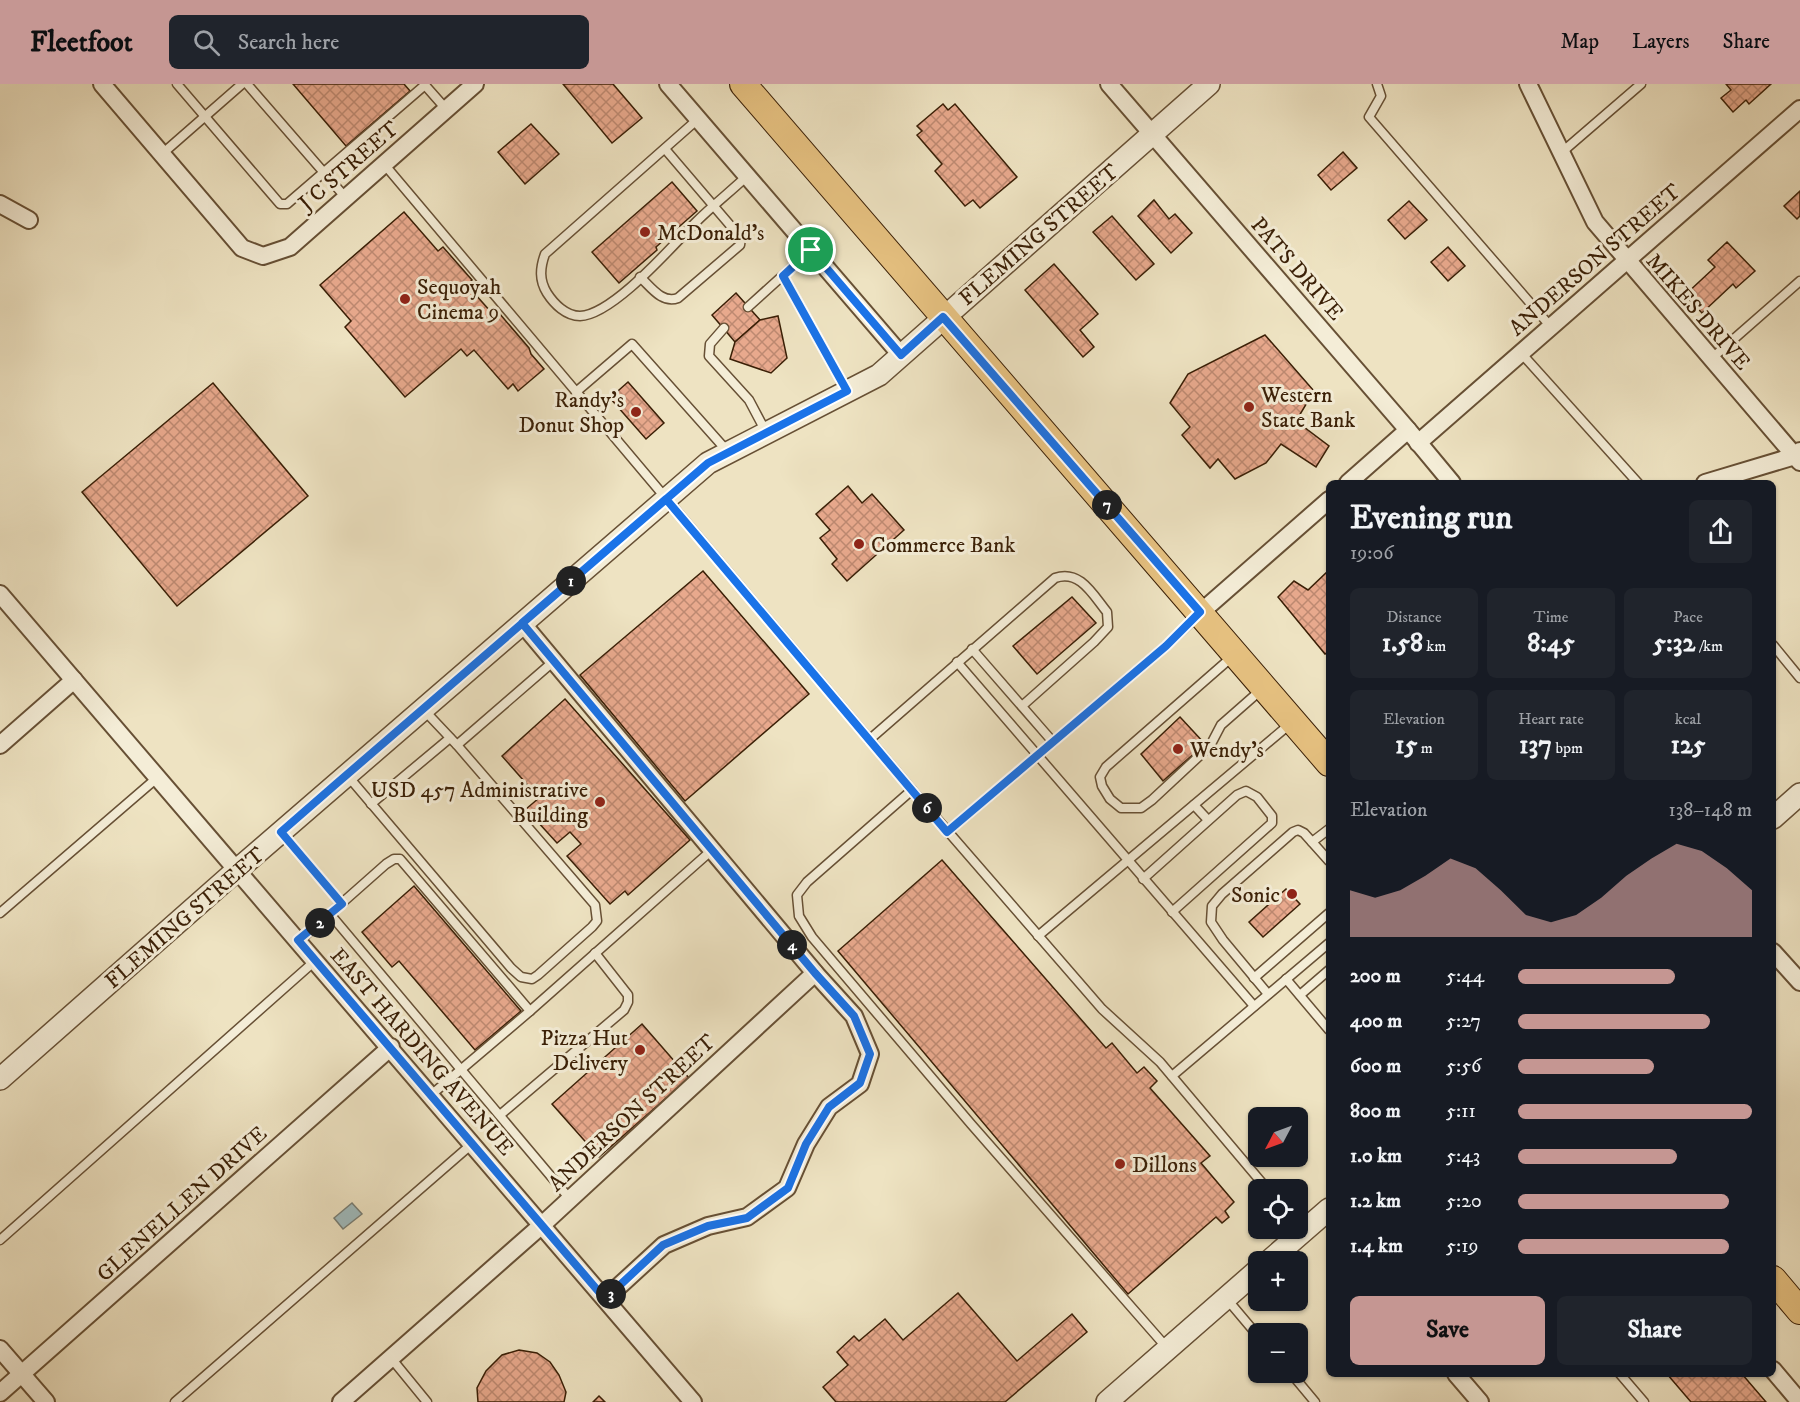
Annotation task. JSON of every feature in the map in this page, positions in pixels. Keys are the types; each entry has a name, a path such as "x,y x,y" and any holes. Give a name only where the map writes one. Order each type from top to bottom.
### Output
{"main road":[{"path":"743,84 1326,760"},
{"path":"1776,1283 1800,1311"}],"street":[{"path":"102,84 162,153"},
{"name":"J C STREET","path":"162,153 242,248 263,256 290,247 475,84"},
{"path":"668,84 901,355"},
{"name":"PATS DRIVE","path":"1109,84 1450,480"},
{"name":"FLEMING STREET","path":"0,1079 237,870 708,463 879,375 1209,84"},
{"name":"MIKES DRIVE","path":"1528,84 1595,222 1711,359 1798,456"},
{"name":"ANDERSON STREET","path":"1352,480 1521,353 1800,109"},
{"path":"0,204 29,220"},
{"path":"1715,480 1798,456"},
{"path":"1200,612 1326,503"},
{"name":"EAST HARDING AVENUE","path":"0,594 391,1047 693,1402"},
{"path":"522,623 815,973 854,1016 870,1054 860,1083 829,1107 806,1144 788,1188 747,1218 708,1226 663,1245 605,1299"},
{"path":"0,745 74,680"},
{"path":"1776,815 1800,794"},
{"path":"1776,955 1800,982"},
{"name":"ANDERSON STREET","path":"341,1402 542,1225 815,973"},
{"name":"GLENELLEN DRIVE","path":"0,1393 391,1047"},
{"path":"1308,1225 1326,1217"},
{"path":"1278,1251 1290,1239"},
{"path":"1107,1402 1248,1279"},
{"path":"0,1349 45,1402"},
{"path":"1776,1374 1800,1402"},
{"path":"1459,1377 1480,1402"}],"lane":[{"path":"177,84 280,204 287,204 425,84 446,109"},
{"path":"162,153 242,84"},
{"path":"248,84 346,198"},
{"path":"1377,84 1381,96 1369,117 1551,327"},
{"path":"1561,153 1641,84"},
{"path":"698,119 545,254 541,266 541,280 548,294 562,310 579,316 611,304 747,176"},
{"path":"640,277 663,298 670,301 678,298 740,245 741,238 665,148"},
{"path":"384,164 947,832 1102,1009 1160,1062 1259,1179"},
{"path":"748,307 811,250"},
{"path":"783,276 847,391"},
{"path":"1711,359 1800,281"},
{"path":"724,328 710,344 710,356 749,400 766,433"},
{"path":"576,392 632,344 728,452"},
{"path":"1521,353 1635,480"},
{"path":"869,740 1056,578 1065,574 1078,578 1107,612 1108,627 1022,706"},
{"path":"947,832 1166,646 1200,612"},
{"path":"972,649 1053,742"},
{"path":"1776,649 1800,678"},
{"path":"1236,654 1106,766 1100,777 1102,786 1110,799 1121,808 1141,808 1210,746 1221,725 1264,687"},
{"path":"457,745 554,661"},
{"path":"957,662 1254,1006"},
{"path":"347,775 511,968 521,977 532,979 538,975 597,921 595,905 457,745 423,709"},
{"path":"1038,936 1293,721"},
{"path":"371,804 450,738"},
{"path":"0,913 158,777"},
{"path":"912,790 807,882 796,895 799,916 812,937 971,1124 1168,1349"},
{"path":"1143,879 1237,795 1246,791 1257,797 1272,816 1272,823 1172,912"},
{"path":"1194,804 1209,820"},
{"path":"1268,994 1211,922 1212,906 1222,894 1293,832 1298,830 1304,833 1326,858"},
{"path":"1312,842 1326,831"},
{"path":"281,832 342,904"},
{"path":"431,1095 712,850"},
{"path":"298,940 386,864 394,859 400,860 530,1011"},
{"path":"330,914 570,1199"},
{"path":"1254,978 1326,916"},
{"path":"1172,1076 1326,946"},
{"path":"500,1115 624,1010 628,1002 628,995 595,953"},
{"path":"0,1240 316,960"},
{"path":"1300,995 1326,973"},
{"path":"1287,979 1326,1026"},
{"path":"175,1402 472,1143"},
{"path":"1226,1298 1248,1324"},
{"path":"391,1358 427,1402"},
{"path":"1623,1377 1644,1402"},
{"path":"1299,1383 1315,1402"}],"water":[{"path":"352,1203 362,1214 343,1229 334,1218"}],"building":[{"path":"293,84 404,84 410,91 346,146"},
{"path":"563,84 613,84 642,118 612,143"},
{"path":"1726,84 1771,84 1749,104 1746,100 1733,112 1721,98 1731,90"},
{"path":"943,104 948,110 955,104 1017,177 980,208 973,200 965,206 935,171 942,164 917,135 922,131 917,126"},
{"path":"531,124 559,154 525,184 498,152"},
{"path":"1343,152 1357,168 1331,190 1318,175"},
{"path":"672,182 697,211 619,283 592,252"},
{"path":"1800,191 1800,216 1797,219 1784,206"},
{"path":"1154,200 1169,219 1175,214 1192,233 1171,253 1138,216"},
{"path":"1409,201 1427,220 1405,239 1388,220"},
{"name":"Sequoyah Cinema 9","path":"404,212 438,251 443,247 472,280 467,285 491,312 499,313 544,369 518,391 513,384 508,389 474,350 467,356 461,349 405,397 345,327 351,321 320,285"},
{"path":"1112,216 1154,264 1136,280 1093,232"},
{"path":"1727,242 1755,271 1736,288 1733,284 1702,313 1685,295 1715,267 1708,260"},
{"path":"1448,247 1465,266 1448,281 1431,262"},
{"path":"1054,264 1098,314 1080,330 1094,347 1083,357 1025,290"},
{"path":"736,293 760,320 735,342 712,315"},
{"path":"778,316 787,358 771,373 730,359 735,342 760,320"},
{"path":"1265,335 1314,391 1296,421 1329,446 1316,467 1281,444 1266,463 1235,479 1218,459 1210,468 1182,435 1190,427 1170,403 1188,374"},
{"path":"628,382 664,423 646,439 610,398"},
{"path":"213,383 308,496 177,606 82,492"},
{"path":"848,486 862,503 872,494 904,530 847,581 832,564 837,559 820,538 830,530 816,514"},
{"path":"703,571 809,694 685,801 580,675"},
{"path":"1326,573 1325,654 1278,597 1294,581 1308,590"},
{"path":"1072,597 1096,623 1037,674 1013,646"},
{"path":"565,699 690,840 628,895 625,891 610,904 567,856 581,844 570,832 557,843 526,809 539,798 502,756"},
{"path":"1180,717 1205,744 1163,781 1141,754"},
{"path":"942,860 1106,1048 1112,1043 1137,1073 1144,1067 1157,1081 1150,1088 1210,1156 1201,1163 1234,1202 1225,1211 1229,1217 1222,1223 1216,1217 1128,1294 838,951"},
{"path":"414,886 521,1011 475,1050 399,961 392,967 362,932"},
{"path":"1286,889 1300,904 1263,937 1249,922"},
{"path":"642,1024 689,1078 599,1157 552,1104"},
{"path":"958,1293 1017,1361 1072,1314 1087,1332 1005,1402 836,1402 823,1387 848,1365 837,1352 854,1336 859,1341 885,1319 903,1340"},
{"path":"519,1350 537,1353 550,1362 559,1375 566,1392 564,1402 478,1402 477,1388 486,1371 502,1355"},
{"path":"1670,1377 1745,1377 1766,1402 1691,1402"},
{"path":"599,1396 605,1402 593,1402"}],"place":[{"name":"McDonald's","path":"645,232"},
{"name":"Sequoyah Cinema 9","path":"405,299"},
{"name":"Western State Bank","path":"1249,407"},
{"name":"Randy's Donut Shop","path":"636,412"},
{"name":"Commerce Bank","path":"859,544"},
{"name":"Wendy's","path":"1178,749"},
{"name":"USD 457 Administrative Building","path":"600,802"},
{"name":"Sonic","path":"1292,894"},
{"name":"Pizza Hut Delivery","path":"640,1050"},
{"name":"Dillons","path":"1120,1164"}],"route":[{"path":"811,250 783,276 847,391 708,463 666,499 473,666 322,796 281,832 342,904 298,940 605,1299 663,1245 708,1226 747,1218 788,1188 806,1144 829,1107 860,1083 870,1054 854,1016 815,973 522,623 666,499 947,832 1166,646 1200,612 943,317 901,355 811,250"}]}
